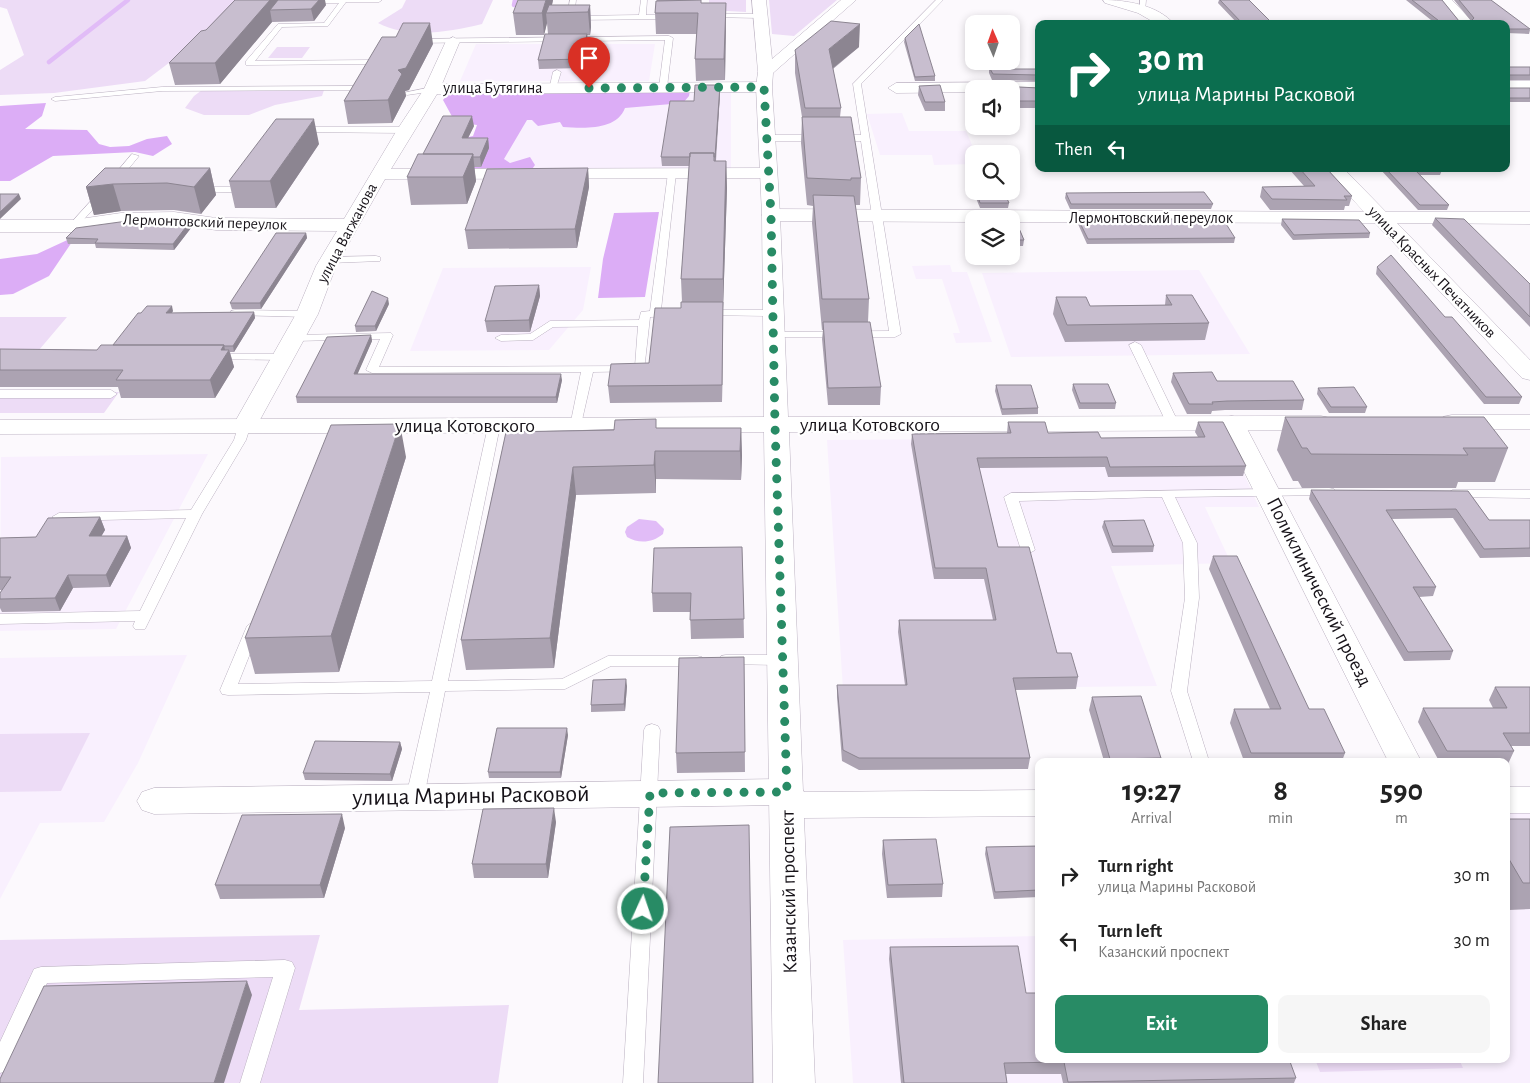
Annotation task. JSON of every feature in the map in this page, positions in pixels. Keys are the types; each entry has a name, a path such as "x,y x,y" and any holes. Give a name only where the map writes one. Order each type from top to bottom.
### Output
{"street":[{"name":"Казанский проспект","path":"759,0 765,79 766,138 771,215 775,425 794,1083"},
{"path":"765,79 849,0"},
{"path":"1110,0 1143,5 1162,20"},
{"path":"1445,0 1463,20"},
{"name":"улица Вагжанова","path":"244,427 307,314 330,260 405,130 432,89 453,41"},
{"name":"улица Бутягина","path":"432,89 663,87 765,79"},
{"path":"1510,86 1530,86"},
{"path":"896,88 1035,88"},
{"name":"улица Красных Печатников","path":"1337,172 1530,373"},
{"path":"379,174 768,173"},
{"name":"Лермонтовский переулок","path":"771,215 878,217 1530,218"},
{"name":"Лермонтовский переулок","path":"0,226 73,226 121,219 174,218 216,224 350,225"},
{"path":"1434,422 1530,422"},
{"name":"улица Котовского","path":"0,427 244,427 332,433 494,426 1348,423"},
{"name":"Поликлинический проезд","path":"1232,424 1403,758"},
{"name":"улица Марины Расковой","path":"154,801 650,793 1035,804"},
{"path":"1510,800 1530,800"}],"lane":[{"path":"298,1 379,0"},
{"path":"573,0 570,18 682,17"},
{"path":"642,17 644,0"},
{"path":"294,338 388,335 372,370 640,369 645,314 690,313 774,324 895,334 857,84 940,0"},
{"path":"344,1 326,25 280,25 249,63 371,62"},
{"path":"702,16 761,16"},
{"path":"404,40 669,38 663,87"},
{"path":"552,88 557,72"},
{"path":"162,89 172,78"},
{"path":"55,99 162,89 358,88"},
{"path":"407,93 432,89"},
{"path":"287,130 405,130"},
{"path":"766,138 866,138"},
{"path":"73,226 135,156"},
{"path":"186,190 233,190 250,167"},
{"path":"655,313 672,173"},
{"path":"106,190 122,190"},
{"path":"330,260 376,260"},
{"path":"219,313 307,314"},
{"path":"500,338 533,337 550,324 644,323"},
{"path":"1134,345 1173,424"},
{"path":"205,357 283,357"},
{"path":"576,426 588,369"},
{"path":"0,394 111,394"},
{"path":"415,796 494,426"},
{"path":"0,619 143,621 195,514 240,440 244,427"},
{"path":"1028,550 1012,497 1267,491 1345,492"},
{"path":"1167,493 1190,543 1192,598 1179,691 1200,758"},
{"path":"1442,494 1530,494"},
{"path":"59,517 195,514"},
{"path":"260,609 228,690 565,684 608,661 783,660"},
{"path":"633,1083 652,730"},
{"path":"0,1064 41,975 285,968 250,1083"}],"shaded area":[{"path":"0,0 236,0 190,47 145,81 54,93 0,95 0,70 24,55 7,9 0,7"},
{"path":"406,0 493,0 482,24 469,27 429,33 403,31 378,23 402,8"},
{"path":"709,0 746,0 746,12 709,10"},
{"path":"769,0 837,0 794,36 772,34"},
{"path":"476,44 655,44 649,81 460,81"},
{"path":"277,47 310,47 302,58 268,58"},
{"path":"202,90 324,90 322,96 275,105 249,115 204,115 185,108 194,96"},
{"path":"690,90 689,96 683,103 625,108 614,121 598,126 563,127 560,122 538,126 532,120 527,120 504,159 510,163 530,157 535,165 530,172 436,172 430,146 473,136 477,125 455,122 443,100 449,92"},
{"path":"731,91 731,169 484,170 514,93"},
{"path":"46,103 42,116 25,129 87,130 99,144 110,147 129,146 147,139 167,136 172,144 153,156 135,152 53,156 10,181 0,181 0,106"},
{"path":"902,113 909,131 965,131 965,135 968,135 972,145 965,145 965,164 934,165 932,155 880,155 867,114"},
{"path":"659,212 645,297 598,298 603,259 614,213"},
{"path":"76,236 49,276 13,294 0,295 0,259 37,254"},
{"path":"950,265 952,272 967,272 992,342 956,343 953,333 960,333 942,279 916,279 912,266"},
{"path":"591,267 583,310 549,350 410,351 443,268"},
{"path":"1199,270 1250,354 1011,357 982,273"},
{"path":"0,317 67,317 39,350 0,350"},
{"path":"0,392 119,392 104,413 0,413"},
{"path":"1227,437 1259,507 1205,507 1231,563 1111,566 1157,686 843,690 827,440"},
{"path":"208,454 116,629 0,631 1,457"},
{"path":"639,519 656,521 664,529 663,534 645,542 627,537 625,532 627,527"},
{"path":"187,655 138,763 104,822 40,823 0,899 0,658"},
{"path":"90,733 61,791 0,792 0,734"},
{"path":"1510,807 1530,807 1530,1083 853,1083 843,940 1035,936 1035,1063 1510,1063"},
{"path":"320,935 299,1010 509,1005 498,1083 0,1083 0,940"},
{"path":"1317,1063 1461,1063 1463,1068 1320,1072"}],"building":[{"path":"235,0 270,0 215,63 169,63 201,31 206,30"},
{"path":"278,0 319,0 311,9 270,10"},
{"path":"518,0 546,0 542,13 513,13"},
{"path":"701,0 701,3 726,3 724,59 695,59 698,13 655,13 656,1"},
{"path":"1220,0 1249,0 1269,20 1239,20"},
{"path":"1412,0 1442,0 1458,20 1438,20"},
{"path":"1459,0 1491,0 1530,29 1510,29 1510,20 1472,20 1474,18"},
{"path":"549,5 590,5 588,12 546,13"},
{"path":"831,21 860,24 829,49 841,108 805,108 795,50"},
{"path":"403,23 430,23 406,68 398,70 402,74 388,100 344,101 382,37 396,37"},
{"path":"919,24 935,76 915,77 905,38"},
{"path":"545,34 587,34 582,59 538,60"},
{"path":"1510,67 1530,67 1530,75 1510,75"},
{"path":"1035,69 1035,75 993,74 991,70"},
{"path":"695,85 720,85 715,157 714,153 690,153 690,157 661,157 670,101 694,101"},
{"path":"940,85 945,102 925,102 919,86"},
{"path":"1020,87 1035,88 1035,101 1020,101"},
{"path":"1510,88 1530,88 1530,98 1510,98"},
{"path":"443,116 472,116 462,138 488,138 480,157 473,157 473,154 423,154"},
{"path":"802,117 851,117 861,178 851,178 851,180 807,178"},
{"path":"276,119 314,119 270,181 229,181"},
{"path":"690,153 714,153 714,161 726,161 723,279 681,279"},
{"path":"418,154 473,154 463,177 407,177"},
{"path":"105,168 210,168 194,187 167,183 113,184 86,187"},
{"path":"588,168 575,229 465,230 487,169"},
{"path":"1303,172 1330,172 1352,196 1344,196 1347,200 1272,199 1262,187 1315,186"},
{"path":"1389,172 1417,172 1449,205 1420,205"},
{"path":"1204,192 1213,204 1071,204 1066,193"},
{"path":"0,194 19,194 0,212"},
{"path":"813,195 854,196 869,299 822,299"},
{"path":"979,200 1008,200 1009,203 980,203"},
{"path":"1435,218 1464,219 1530,284 1530,317"},
{"path":"1078,219 1223,219 1235,238 1088,239"},
{"path":"1282,219 1359,220 1370,233 1294,235"},
{"path":"172,221 189,223 173,244 95,243 98,239 66,238 76,228 120,222"},
{"path":"1020,231 1024,240 1020,240"},
{"path":"276,233 306,233 260,303 230,303"},
{"path":"1391,255 1445,317 1452,317 1522,397 1486,397 1377,267"},
{"path":"539,285 529,320 485,321 495,286"},
{"path":"372,291 388,298 375,326 355,326"},
{"path":"1166,295 1192,295 1209,323 1067,325 1056,297 1086,297 1090,306 1172,305"},
{"path":"681,302 723,302 722,385 608,386 611,364 649,363 655,308 681,308"},
{"path":"147,306 172,306 166,313 254,312 233,346 113,345 138,313 141,313"},
{"path":"823,322 870,322 881,387 828,388"},
{"path":"371,335 354,374 561,374 556,397 296,397 327,337"},
{"path":"101,345 224,345 221,350 229,350 210,380 116,380 123,370 0,370 0,349 97,350"},
{"path":"1212,372 1217,381 1293,381 1304,400 1227,401 1212,402 1213,404 1189,404 1173,373"},
{"path":"1073,384 1108,384 1116,403 1080,403"},
{"path":"996,385 1031,385 1038,408 1002,409"},
{"path":"1354,387 1367,407 1331,407 1318,388"},
{"path":"1285,417 1484,417 1508,448 1463,448 1468,455 1311,454 1307,448 1302,448"},
{"path":"656,419 656,428 741,428 740,451 655,451 654,465 573,467 550,638 461,640 506,432 614,430 615,420"},
{"path":"1008,422 1045,422 1048,433 1098,432 1101,438 1205,437 1198,422 1223,422 1246,466 1110,467 1107,457 977,458 998,547 1029,547 1057,653 1071,653 1078,677 1013,678 1030,758 859,758 843,750 837,685 907,685 899,620 996,620 986,568 935,568 912,434 1011,433"},
{"path":"400,424 331,636 245,638 331,425"},
{"path":"1311,490 1468,491 1489,520 1530,520 1530,548 1484,549 1456,509 1386,510 1436,587 1413,587 1453,651 1408,652"},
{"path":"100,517 89,536 127,536 106,575 68,575 55,598 0,599 0,593 11,577 0,577 0,538 36,537 48,518"},
{"path":"1144,520 1154,546 1113,546 1104,521"},
{"path":"742,547 744,619 690,620 691,593 652,593 654,548"},
{"path":"1213,556 1237,556 1309,709 1324,709 1345,753 1251,753 1234,709 1281,709"},
{"path":"744,657 745,752 676,753 679,658"},
{"path":"626,679 624,704 591,705 593,680"},
{"path":"1495,687 1530,687 1530,733 1503,733 1514,751 1447,751 1423,708 1507,708"},
{"path":"1141,696 1161,758 1110,758 1092,697"},
{"path":"497,728 567,728 560,772 488,772"},
{"path":"315,741 400,742 390,774 303,773"},
{"path":"554,808 546,864 472,864 483,809"},
{"path":"342,814 320,885 215,885 242,815"},
{"path":"1510,819 1530,819 1530,883 1523,883 1510,861"},
{"path":"749,825 753,1083 658,1083 670,827"},
{"path":"936,839 943,884 888,885 883,840"},
{"path":"1035,846 1035,890 995,892 986,847"},
{"path":"1018,946 1026,993 1035,993 1035,1062 1004,1063 1007,1083 904,1083 890,947"},
{"path":"247,981 214,1083 0,1083 0,1079 44,986"},
{"path":"1064,1063 1290,1063 1296,1078 1068,1082"}],"waterway":[{"path":"49,62 128,0"},
{"path":"514,5 515,0"}],"route":[{"path":"589,88 764,87 771,215 775,425 787,792 769,790 650,793 643,909"}]}
